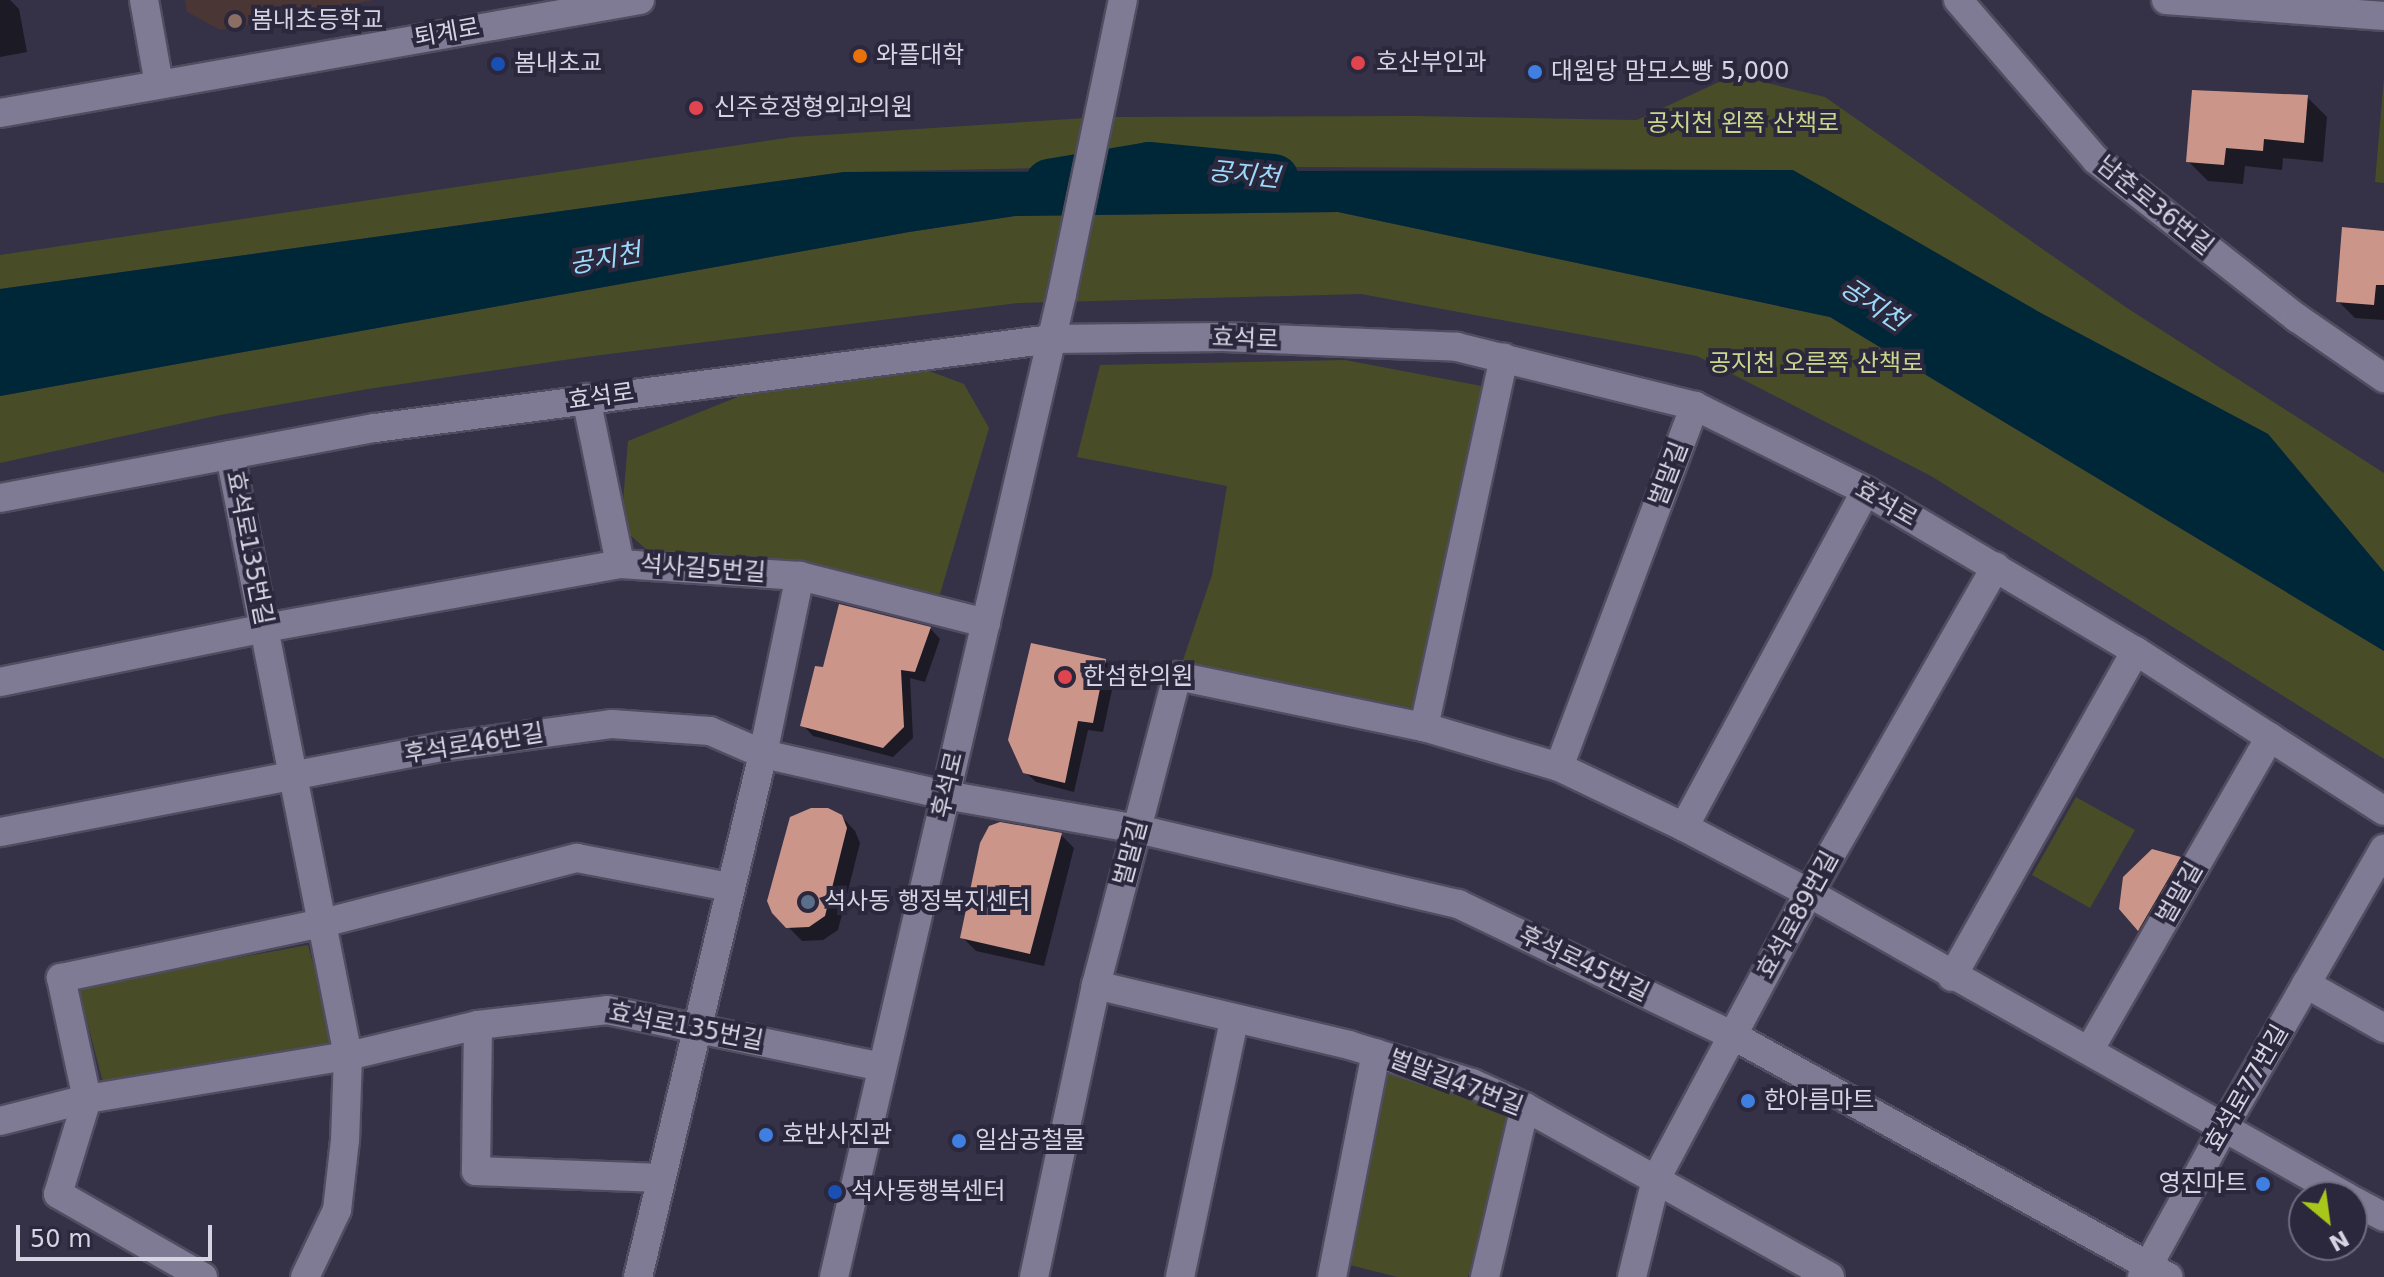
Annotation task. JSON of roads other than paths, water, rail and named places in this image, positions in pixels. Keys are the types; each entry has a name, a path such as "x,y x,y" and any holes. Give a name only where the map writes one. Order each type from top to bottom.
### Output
{"street":[{"path":"144,0 159,84"},
{"name":"퇴계로","path":"0,113 640,0"},
{"name":"남춘로36번길","path":"1958,0 2096,160 2297,318 2384,378"},
{"path":"2166,0 2384,16"},
{"name":"후석로","path":"834,1277 1062,294 1122,2"},
{"name":"효석로","path":"0,498 375,428 1051,339 1223,337 1457,347 1695,406 1866,491 2136,651 2384,811"},
{"path":"1424,727 1504,358"},
{"path":"586,398 620,564"},
{"name":"벌말길","path":"1559,767 1695,406"},
{"name":"효석로135번길","path":"230,455 348,1056 345,1140 337,1210 310,1275"},
{"path":"1684,827 1866,491"},
{"name":"석사길5번길","path":"0,682 265,628 620,564 800,576 763,754 638,1277"},
{"name":"효석로89번길","path":"1632,1277 1656,1179 1809,893 1996,567"},
{"path":"800,576 986,623"},
{"path":"1952,977 2136,651"},
{"name":"벌말길","path":"1034,1277 1096,985 1177,676 1424,727 1559,767 1684,827 1809,893 1952,977 2090,1049 2320,1181"},
{"name":"후석로46번길","path":"0,832 442,747 612,724 710,731 763,754 945,795"},
{"name":"벌말길","path":"2090,1049 2270,737"},
{"name":"후석로45번길","path":"945,795 1138,829 1458,904 1732,1035 2153,1273"},
{"name":"효석로77번길","path":"2153,1273 2224,1127 2384,849"},
{"path":"203,1277 58,1194 87,1099 61,978 323,923 577,858 729,887"},
{"path":"2306,984 2384,1028"},
{"name":"벌말길47번길","path":"1096,985 1376,1053 1472,1083 1525,1107 1656,1179 1799,1269 1830,1277"},
{"name":"효석로135번길","path":"0,1121 87,1099 348,1056 478,1025 607,1010 882,1067"},
{"path":"1180,1277 1222,1091 1234,1020"},
{"path":"478,1025 476,1171 660,1178"},
{"path":"1332,1277 1376,1053"},
{"path":"1485,1277 1525,1107"}],"water":[{"path":"1793,170 2039,312 2268,434 2384,572 2384,651 1830,317 1338,212 1015,216 909,232 0,396 0,289 844,172"}],"waterway":[{"name":"공지천","path":"1049,183 1149,166 1274,178"}],"place":[{"name":"봄내초등학교","path":"235,21"},
{"name":"와플대학","path":"860,56"},
{"name":"호산부인과","path":"1358,63"},
{"name":"봄내초교","path":"498,64"},
{"name":"대원당 맘모스빵 5,000","path":"1535,72"},
{"name":"신주호정형외과의원","path":"696,108"},
{"name":"한섬한의원","path":"1065,677"},
{"name":"석사동 행정복지센터","path":"808,902"},
{"name":"한아름마트","path":"1748,1101"},
{"name":"호반사진관","path":"766,1135"},
{"name":"일삼공철물","path":"959,1141"},
{"name":"영진마트","path":"2263,1184"},
{"name":"석사동행복센터","path":"835,1192"}],"park label":[{"name":"공치천 왼쪽 산책로","path":"1743,124"},
{"name":"공지천 오른쪽 산책로","path":"1816,364"}]}
